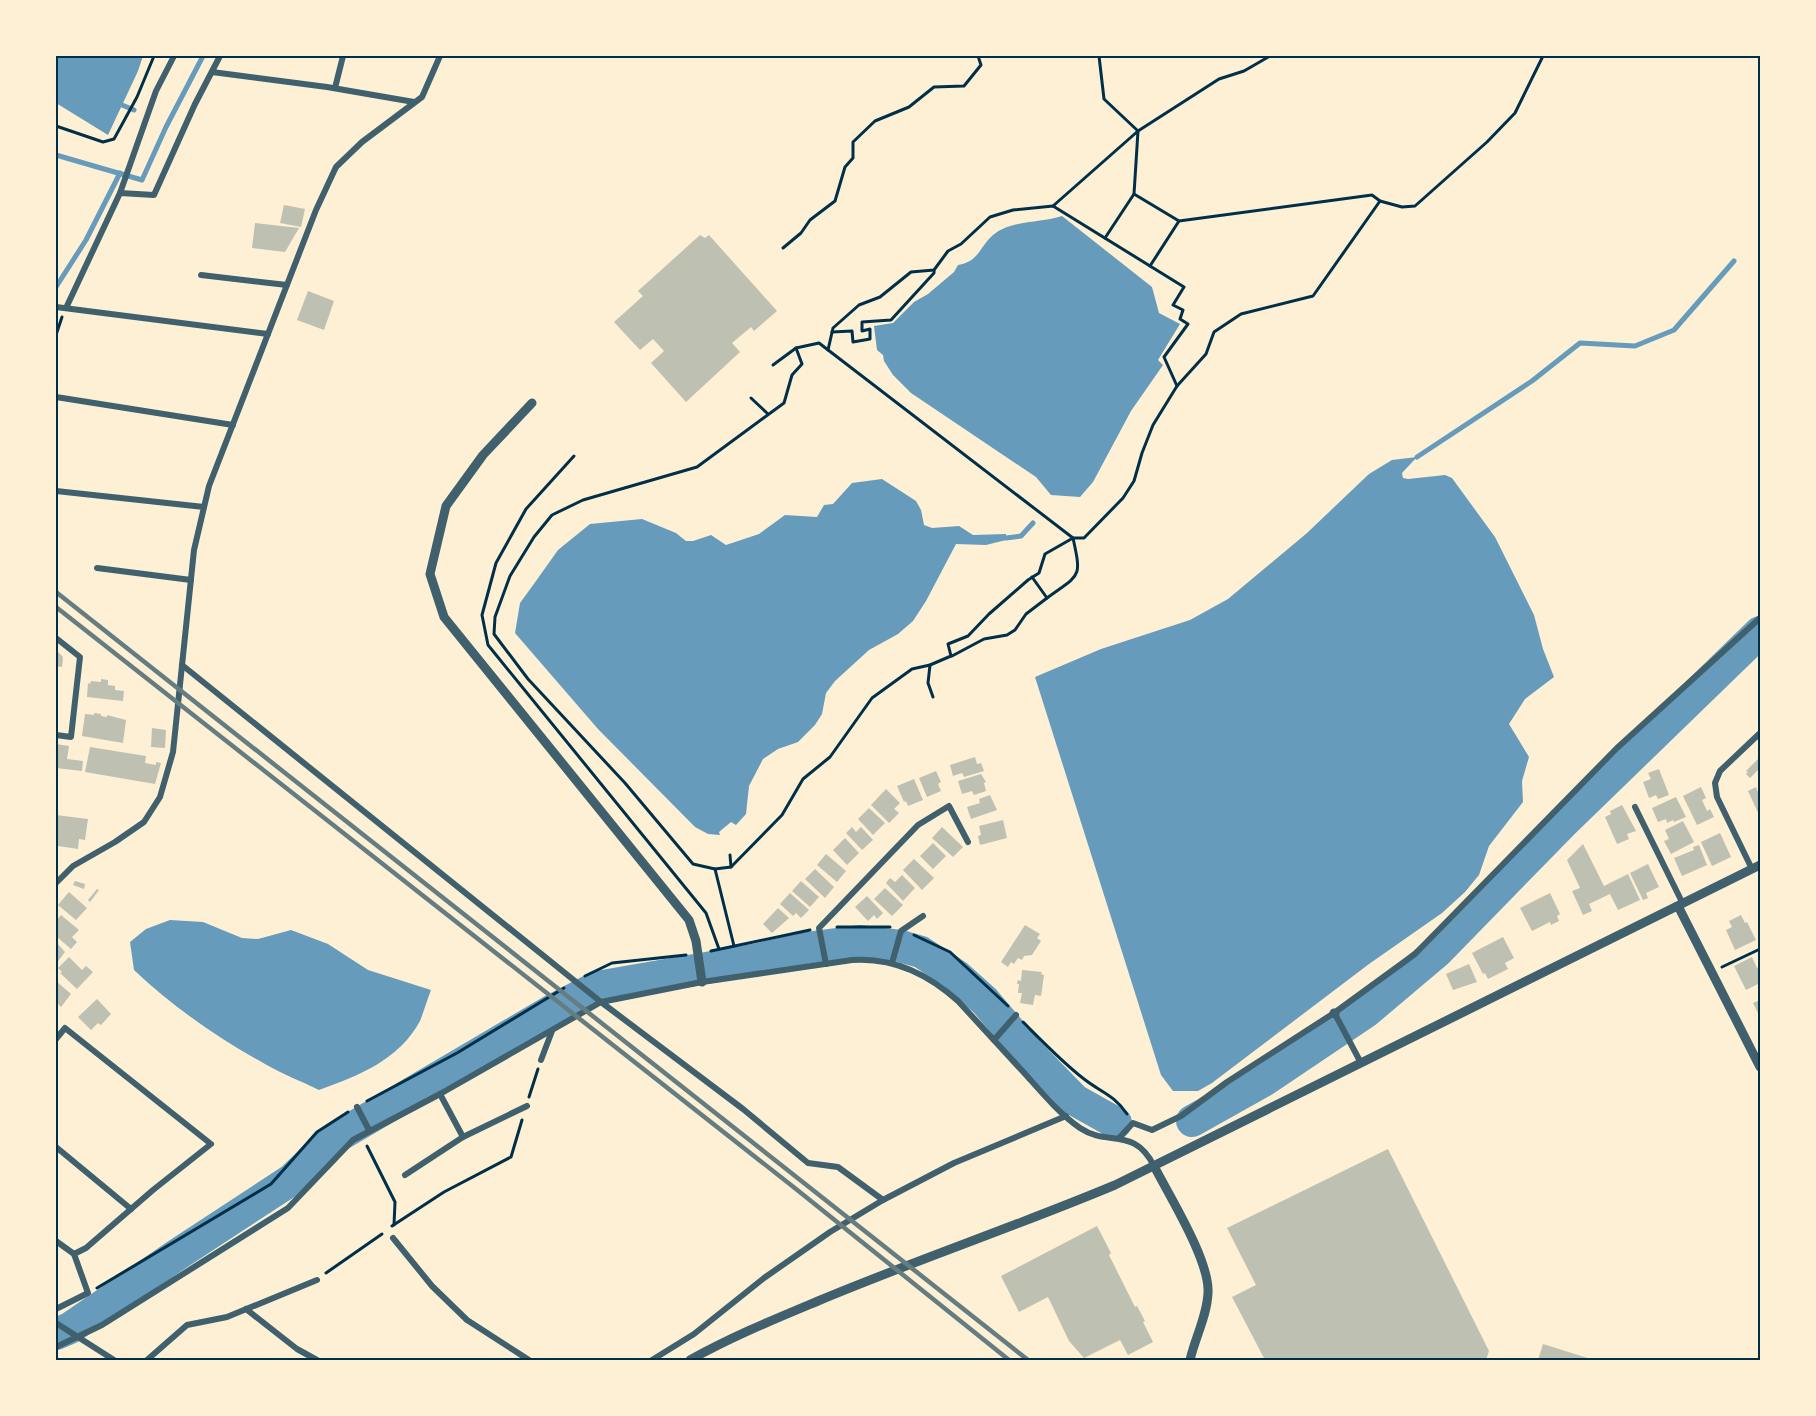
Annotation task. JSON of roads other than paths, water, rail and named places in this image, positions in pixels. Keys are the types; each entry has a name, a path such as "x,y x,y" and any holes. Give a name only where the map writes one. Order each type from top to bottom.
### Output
{"street":[{"path":"174,56 156,91 120,193 61,307 268,334"},
{"path":"120,193 154,195 195,104 220,56"},
{"path":"335,88 343,56"},
{"path":"56,883 73,866 116,842 144,822 160,797 173,752 194,550 210,486 233,425 316,210 336,167 362,142 422,97 440,56"},
{"path":"212,72 335,88 414,102"},
{"path":"201,275 287,285"},
{"path":"56,397 233,425"},
{"path":"532,403 483,455 446,507 430,574 444,617 689,920 698,954 702,982"},
{"path":"56,491 204,507"},
{"path":"97,568 191,580"},
{"path":"1119,1138 1133,1123 1152,1130 1180,1116 1227,1082 1334,1014 1415,954 1617,748 1761,618"},
{"path":"56,638 80,657 71,737 56,735"},
{"path":"182,665 574,981 743,1109 808,1163 838,1167 883,1200"},
{"path":"690,1360 702,1358 757,1327 954,1246 1046,1214 1154,1166 1756,867 1717,796 1715,783 1719,771 1759,734"},
{"path":"826,963 820,929 918,825 949,806 968,842"},
{"path":"1635,807 1680,905 1761,1067"},
{"path":"892,962 901,932 922,916"},
{"path":"56,1347 102,1325 288,1208 353,1140 368,1130 441,1094 601,1002 702,982 867,959 892,962 915,971 944,988 1081,1129 1092,1134 1119,1138 1144,1149 1201,1257 1207,1280 1206,1308 1190,1360"},
{"path":"1334,1014 1361,1063"},
{"path":"995,1040 1016,1016"},
{"path":"56,1040 65,1028 211,1144 86,1248 74,1254"},
{"path":"541,1060 552,1031"},
{"path":"441,1094 463,1137"},
{"path":"405,1175 463,1137 527,1106"},
{"path":"357,1107 368,1130"},
{"path":"652,1360 694,1334 764,1278 830,1232 883,1200 954,1163 1066,1116"},
{"path":"56,1147 131,1209"},
{"path":"393,1238 432,1286 467,1320 529,1360"},
{"path":"56,1241 74,1254 88,1293 56,1309"},
{"path":"147,1360 187,1325 227,1317 317,1280"},
{"path":"246,1309 297,1349 317,1360"},
{"path":"56,1323 114,1360"}],"water":[{"path":"56,56 143,56 108,135 56,103"},
{"path":"1062,216 1152,287 1159,313 1180,324 1158,360 1163,365 1131,411 1093,482 1080,497 1051,495 1036,477 911,393 893,375 883,355 877,350 874,326 893,323 914,302 928,294 954,272 958,265 975,257 988,240 1000,230 1017,224"},
{"path":"1417,457 1402,473 1403,478 1445,475 1452,478 1495,537 1534,615 1543,649 1554,677 1525,699 1509,724 1529,757 1522,781 1523,802 1489,846 1479,875 1465,892 1442,913 1369,964 1212,1083 1198,1091 1173,1091 1161,1075 1035,677 1101,649 1190,620 1228,599 1307,533 1369,474 1392,460"},
{"path":"882,479 916,501 921,510 924,525 932,528 959,526 973,535 1006,534 1006,540 986,545 956,544 913,621 898,634 869,650 835,681 826,693 822,714 815,725 798,742 778,749 763,759 749,786 746,814 736,825 731,822 719,832 720,835 708,834 695,827 598,729 515,633 520,603 558,550 590,524 642,519 676,533 686,541 711,535 726,545 759,534 785,515 817,517 824,505 833,504 852,483"},
{"path":"170,920 203,922 242,938 258,939 291,930 328,944 368,970 431,990 420,1021 401,1046 363,1072 319,1090 271,1068 213,1033 164,997 134,970 130,942 146,929"}],"waterway":[{"path":"56,155 142,180 166,127 203,56"},
{"path":"122,105 134,110"},
{"path":"56,287 86,240 120,173"},
{"path":"1417,457 1532,381 1580,343 1635,346 1674,330 1734,261"},
{"path":"1006,538 1021,536 1033,523"},
{"path":"1192,1121 1265,1080 1366,1012 1437,952 1562,824 1760,632"},
{"path":"56,1334 70,1328 291,1180 335,1138 551,1011 597,987 758,959 806,948 859,941 900,946 921,952 956,975 985,1001 1030,1054 1075,1100 1116,1123"}],"railway":[{"path":"56,592 1028,1360"},
{"path":"56,607 796,1189 1009,1360"}]}
